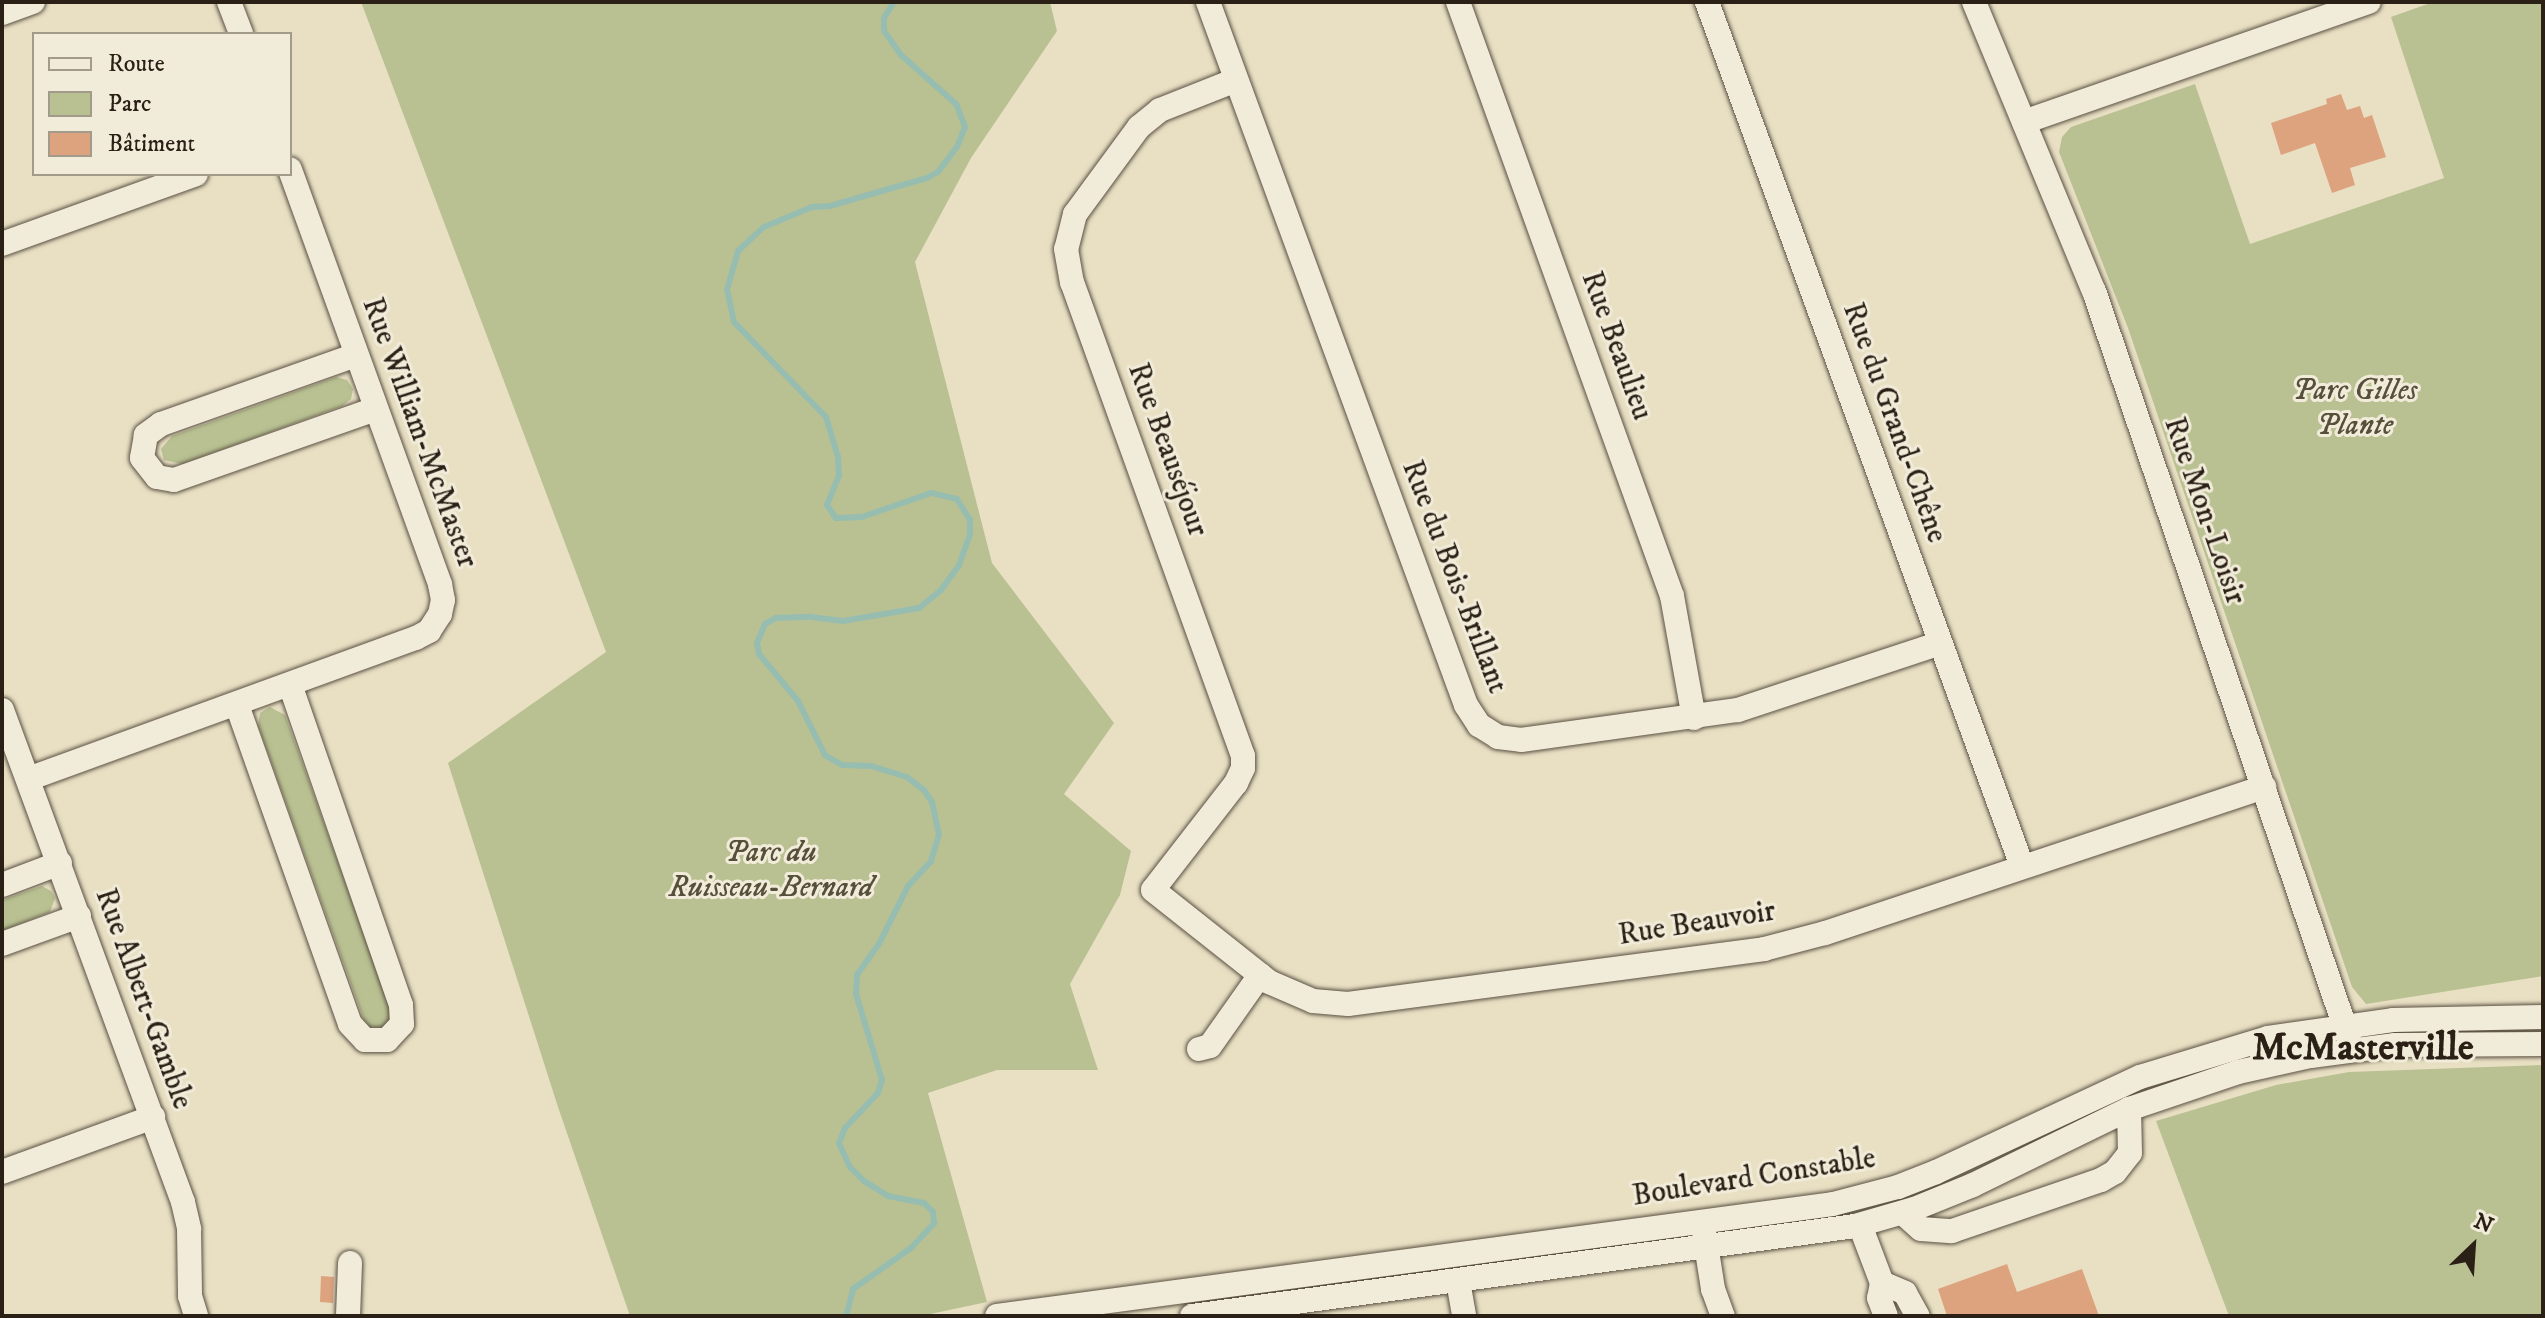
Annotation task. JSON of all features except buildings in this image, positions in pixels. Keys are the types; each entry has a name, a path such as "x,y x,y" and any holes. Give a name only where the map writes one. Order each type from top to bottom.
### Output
{"street":[{"path":"2,13 33,2"},
{"path":"229,2 240,32"},
{"name":"Rue du Bois-Brillant","path":"1208,2 1474,719 1491,734 1513,740 1694,718 1772,701 1940,643"},
{"name":"Rue Beaulieu","path":"1458,2 1672,596 1694,718"},
{"name":"Rue du Grand-Chêne","path":"1707,2 2022,866"},
{"name":"Rue Mon-Loisir","path":"1974,2 2094,291 2352,1049"},
{"path":"2024,122 2369,2"},
{"name":"Rue Beauséjour","path":"1153,890 1239,779 1243,756 1072,282 1066,258 1066,240 1080,206 1145,120 1168,106 1236,80"},
{"name":"Rue William-McMaster","path":"28,779 423,635 440,614 443,600 440,584 292,175"},
{"path":"2,244 190,176"},
{"path":"356,355 155,427 142,446 144,464 157,477 174,480 376,409"},
{"path":"237,705 350,1024 365,1040 387,1040 402,1024 401,1005 290,685"},
{"name":"Rue Albert-Gamble","path":"2,710 153,1117 188,1220 190,1296 196,1316"},
{"name":"Rue Beauvoir","path":"1153,890 1260,975 1301,997 1348,1004 1743,952 1805,940 2264,787"},
{"path":"2,885 60,863"},
{"path":"2,944 79,916"},
{"path":"1199,1049 1210,1046 1260,975"},
{"name":"Boulevard Constable","path":"997,1316 1833,1204 1898,1187 2140,1077 2268,1038 2344,1025 2434,1018 2543,1017"},
{"name":"Boulevard Constable","path":"1204,1315 1860,1225 1903,1213 1973,1185 2129,1109 2238,1072 2352,1049 2448,1043 2543,1044"},
{"path":"1903,1213 1921,1229 1952,1231 2101,1180 2115,1172 2130,1153 2129,1109"},
{"path":"2,1172 153,1117"},
{"path":"1703,1221 1713,1289 1723,1316"},
{"path":"1860,1225 1882,1283 1879,1298 1886,1316"},
{"path":"348,1316 350,1263"},
{"path":"1458,1281 1464,1316"},
{"path":"1882,1283 1905,1293 1918,1316"},
{"path":"1204,1315 1207,1288"}],"green space":[{"name":"Parc du Ruisseau-Bernard","path":"361,2 1050,2 1057,31 971,158 915,262 992,563 1114,723 1064,794 1131,851 1120,895 1070,984 1098,1070 997,1070 928,1093 987,1302 921,1316 630,1316 558,1107 448,763 606,652"},
{"name":"Parc Gilles Plante","path":"2433,2 2543,2 2543,976 2366,1004 2352,987 2128,328 2059,152 2062,137 2071,127 2195,84 2250,244 2444,178 2391,17"},
{"path":"336,377 347,380 353,389 351,399 342,406 182,464 164,460 161,449 172,436"},
{"path":"270,707 285,715 390,1007 391,1020 382,1028 369,1027 364,1020 258,725 260,713"},
{"path":"42,886 51,891 55,898 50,912 2,931 2,900"},
{"path":"2543,1065 2543,1316 2229,1316 2156,1121 2276,1085 2349,1072"}],"waterway":[{"path":"846,1316 853,1289 911,1248 934,1223 933,1212 924,1203 888,1196 864,1181 850,1167 839,1143 845,1128 878,1093 882,1080 856,994 857,975 879,944 908,886 931,861 939,835 932,802 924,790 907,777 871,766 842,765 825,755 798,701 759,654 757,643 765,624 776,618 811,617 843,621 919,608 941,590 959,565 970,534 970,520 957,499 931,493 862,517 836,518 827,505 839,476 838,457 826,417 734,322 727,290 738,251 764,227 812,207 830,206 927,178 938,172 957,147 965,127 956,104 901,55 884,31 884,18 894,2"}],"district":[{"name":"McMasterville","path":"2363,1049"}]}
